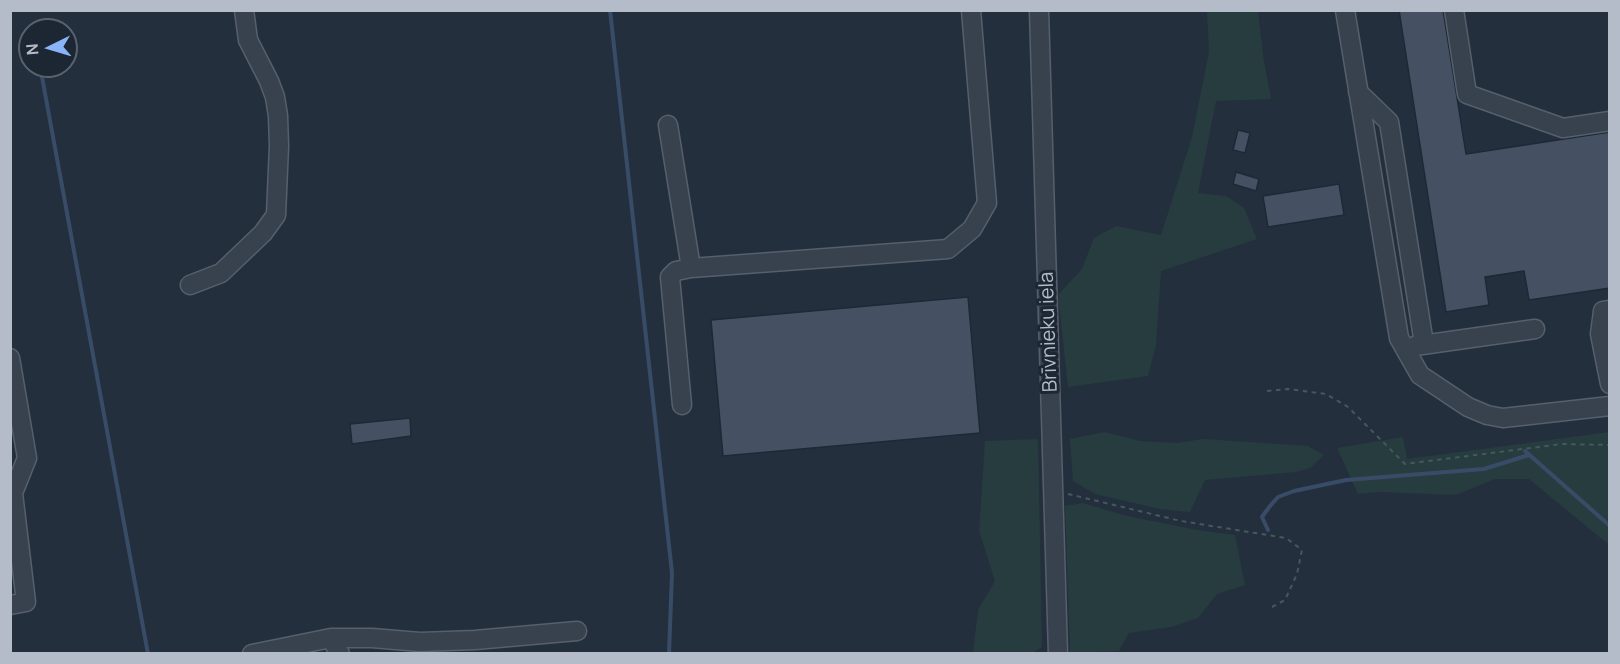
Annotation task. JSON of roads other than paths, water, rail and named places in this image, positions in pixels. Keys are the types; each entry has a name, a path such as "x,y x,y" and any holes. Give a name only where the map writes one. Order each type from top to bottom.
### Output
{"street":[{"path":"190,285 221,273 263,233 276,215 278,116 275,97 269,81 248,40 244,10"},
{"path":"682,405 670,277 676,271 948,249 972,229 987,203 971,10"},
{"name":"Brīvnieku iela","path":"1039,10 1058,654"},
{"path":"1345,10 1399,338 1419,375 1467,407 1487,415 1503,418 1610,406"},
{"path":"1454,10 1467,94 1563,128 1610,121"},
{"path":"1358,92 1389,122 1424,344"},
{"path":"668,125 691,268"},
{"path":"1610,310 1603,311 1600,334 1610,384"},
{"path":"1404,347 1535,329"},
{"path":"10,358 27,458 13,493 26,602 10,605"},
{"path":"252,654 336,646 372,638 420,642 475,640 577,631"}],"waterway":[{"path":"610,10 672,573 669,654"},
{"path":"42,78 148,654"},
{"path":"1525,451 1610,526"},
{"path":"1268,530 1262,517 1278,497 1294,491 1346,480 1484,469 1529,455"}]}
